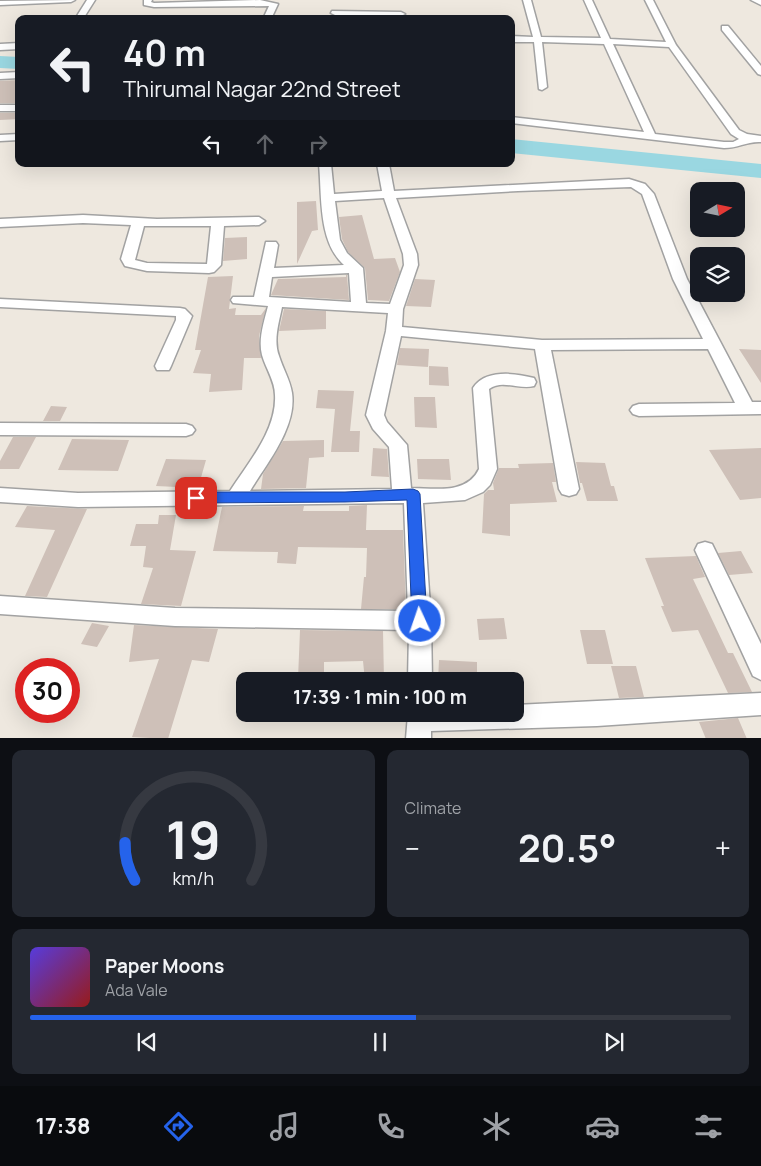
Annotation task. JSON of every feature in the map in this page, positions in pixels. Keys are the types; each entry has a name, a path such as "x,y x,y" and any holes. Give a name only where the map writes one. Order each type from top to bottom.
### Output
{"street":[{"path":"0,3 71,0"},
{"path":"82,15 91,0"},
{"path":"148,0 147,3 154,5 200,7 256,2 274,4 269,15"},
{"path":"527,0 538,40 542,87"},
{"path":"588,0 605,41 651,137"},
{"path":"649,0 672,45 735,132 749,138 761,139"},
{"path":"756,0 761,2"},
{"path":"10,12 48,9 56,1"},
{"path":"335,13 401,13"},
{"path":"725,28 761,72"},
{"path":"515,39 605,41 672,45"},
{"path":"0,47 15,46"},
{"path":"0,76 15,75"},
{"path":"0,108 15,108"},
{"path":"515,120 730,145 739,144 749,138"},
{"path":"0,138 15,137"},
{"path":"325,167 333,240 340,255 356,268 359,306"},
{"path":"384,167 389,195 410,254 411,265 396,309 394,331 375,415 379,425 398,445 408,495 420,621 420,672"},
{"path":"330,198 518,187 629,183 638,185 645,189 648,194 680,278 714,344 754,409"},
{"path":"0,223 83,219 138,223 259,221"},
{"path":"138,223 128,258 130,263 146,267 209,269 214,265 218,223"},
{"path":"236,497 281,422 284,399 282,381 270,353 269,301 266,273 271,244"},
{"path":"266,273 356,268"},
{"path":"238,300 396,309"},
{"path":"0,303 180,312 185,316 184,320 163,366"},
{"path":"394,331 542,345 714,344"},
{"path":"542,345 569,489"},
{"path":"0,495 78,500 345,497 465,493 483,480 488,469 481,388 485,382 492,380 528,382"},
{"path":"639,410 754,409"},
{"path":"0,429 186,430"},
{"path":"705,550 761,669"},
{"path":"0,605 176,617 420,621"},
{"path":"419,724 761,704"}],"building":[{"path":"15,80 15,103 0,103 0,81"},
{"path":"0,113 15,113 15,119 0,120"},
{"path":"316,201 318,230 312,231 297,264 297,202"},
{"path":"362,215 374,259 395,258 400,272 389,301 368,300 365,268 348,252 342,239 339,217"},
{"path":"247,237 247,259 223,261 225,238"},
{"path":"346,275 349,300 271,295 278,279 346,277"},
{"path":"233,276 229,309 236,308 235,315 261,315 266,308 259,336 261,358 244,358 242,390 209,392 211,374 193,373 201,350 195,350 208,277"},
{"path":"415,279 435,280 431,307 406,306"},
{"path":"284,309 326,311 326,329 279,331"},
{"path":"400,348 429,349 428,367 397,365"},
{"path":"739,349 761,350 761,383"},
{"path":"429,366 448,367 449,386 429,385"},
{"path":"318,390 354,391 350,431 360,431 359,452 331,452 335,409 316,408"},
{"path":"414,397 435,397 437,428 415,427"},
{"path":"51,406 67,407 60,421 43,421"},
{"path":"13,437 36,437 19,469 0,469 0,461"},
{"path":"72,439 129,440 118,471 58,470"},
{"path":"324,440 324,457 309,458 306,488 261,489 263,474 283,441"},
{"path":"373,448 387,449 389,477 371,476"},
{"path":"761,448 761,498 740,500 709,450"},
{"path":"166,459 206,460 198,488 156,486"},
{"path":"417,459 449,459 451,480 418,479"},
{"path":"576,462 605,463 611,486 614,486 618,501 587,501 582,483 580,483"},
{"path":"553,463 556,482 552,482 557,502 510,504 510,536 482,533 484,494 488,490 494,490 493,483 499,468 519,468 518,464"},
{"path":"367,505 366,530 403,530 406,609 361,609 364,577 366,577 367,548 298,547 296,564 277,563 278,552 213,551 222,507 304,506 303,511 349,511 349,506"},
{"path":"27,506 87,509 47,597 25,596 55,530 15,527"},
{"path":"159,515 176,515 170,550 196,551 181,606 141,604 153,568 143,567 146,546 130,546 136,524 158,524"},
{"path":"741,551 753,573 729,575 718,553"},
{"path":"696,556 705,577 693,579 728,653 733,653 752,692 728,693 698,630 672,632 661,606 664,606 645,558"},
{"path":"504,618 507,639 479,640 477,619"},
{"path":"92,623 109,626 97,647 81,644"},
{"path":"134,625 218,629 209,662 192,660 168,738 132,737 159,659 129,662"},
{"path":"300,630 383,631 384,672 364,672 363,661 324,662 324,672 298,672"},
{"path":"580,630 605,630 613,664 587,664"},
{"path":"439,660 477,662 477,672 438,672"},
{"path":"611,666 636,666 644,697 619,698"},
{"path":"738,718 747,738 706,738 699,722"}],"waterway":[{"path":"0,62 15,63"},
{"path":"515,146 761,171"}],"route":[{"path":"196,498 345,497 413,494 420,621"}]}
